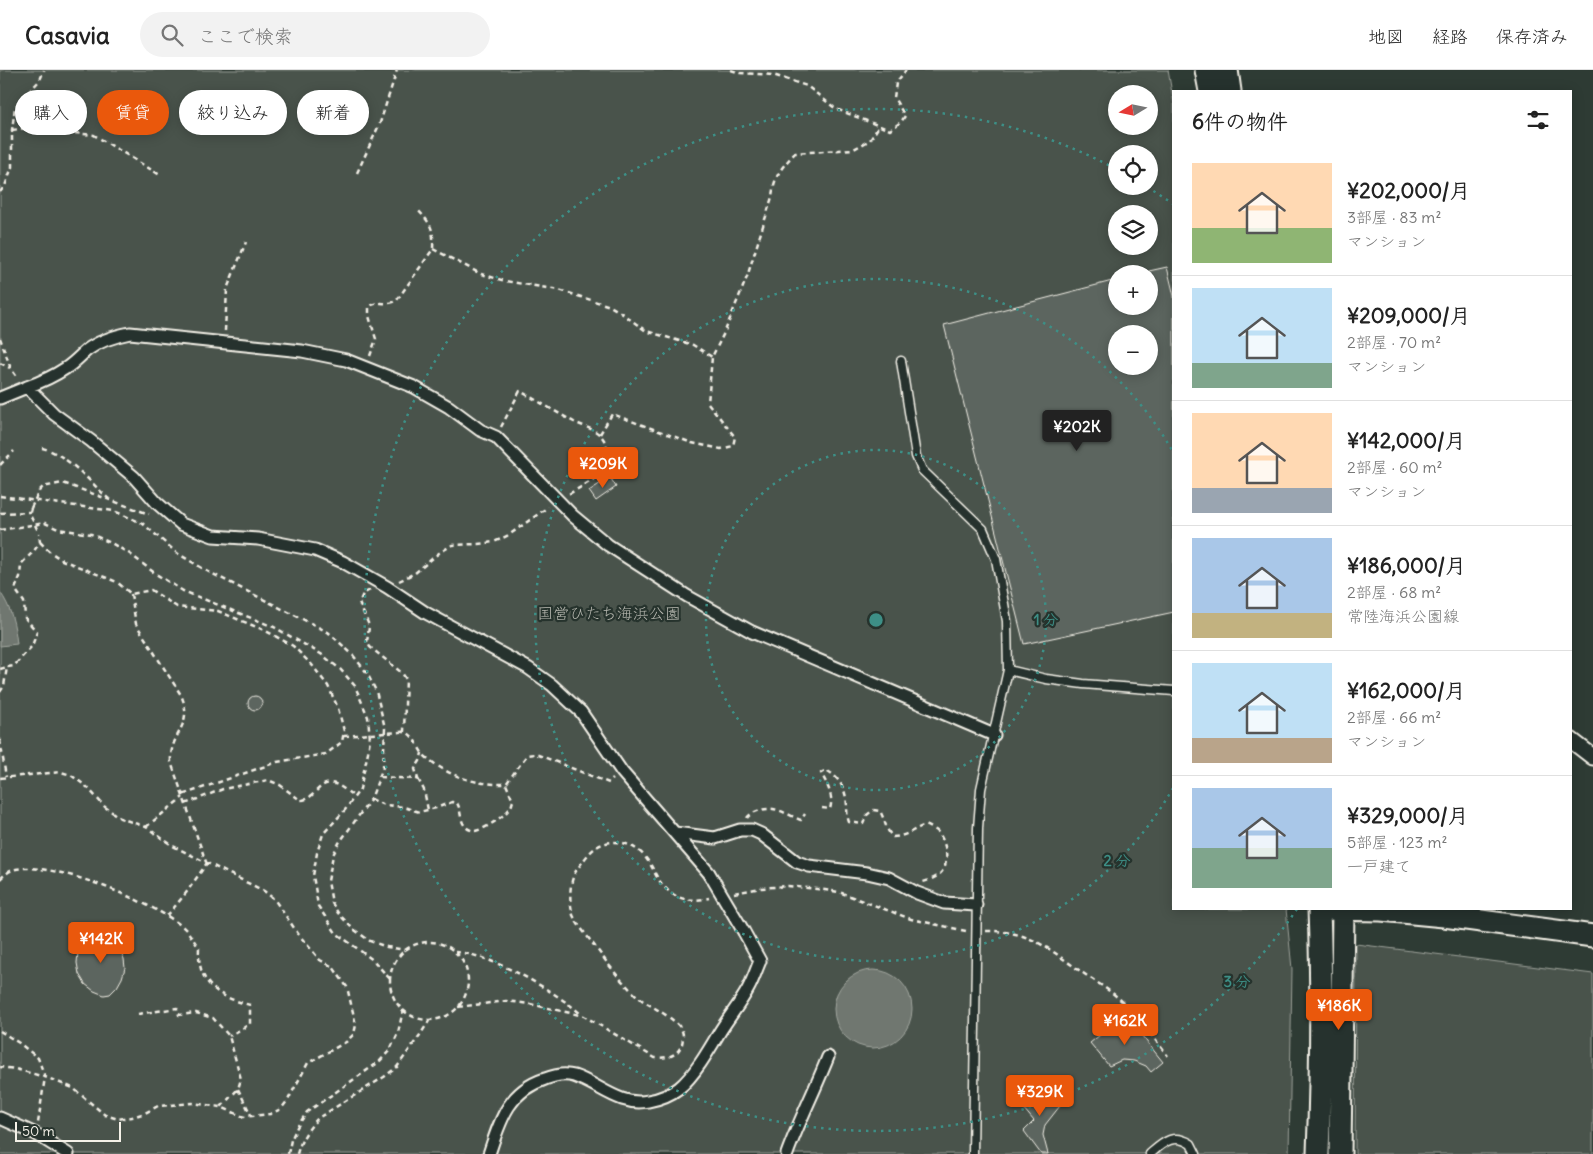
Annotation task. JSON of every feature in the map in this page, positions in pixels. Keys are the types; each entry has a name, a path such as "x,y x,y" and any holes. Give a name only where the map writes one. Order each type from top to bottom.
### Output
{"main road":[{"path":"1206,70 1210,90"},
{"path":"1227,70 1230,90"},
{"path":"1318,1154 1322,999 1319,910"},
{"path":"1337,910 1340,1154"},
{"path":"1382,910 1435,915 1593,936"}],"street":[{"path":"0,398 38,383 65,369 96,344 130,333 293,350 346,360 414,387 449,407 480,430 496,437 573,516 608,545 687,596 752,632 994,735"},
{"path":"27,387 54,414 91,441 134,477 170,516 181,524 213,536 258,539 315,550 343,562 387,587 426,613 528,668 552,685 581,712 622,772 709,874 749,939 760,961 749,987 703,1059 681,1087 667,1096 646,1102 632,1102 619,1098 574,1076 558,1074 538,1081 522,1090 513,1099 503,1116 487,1153"},
{"path":"1572,741 1593,756"},
{"path":"676,833 715,838 740,830 752,830 761,834 797,862 809,866 889,878 917,893 944,903 976,905"},
{"path":"787,1154 828,1057"},
{"path":"0,1118 36,1134 68,1154"}],"lane":[{"path":"901,361 918,464 983,529 996,559 1007,621 1008,670 981,789 978,828 973,1154"},
{"path":"1008,670 1046,679 1083,684 1172,691"},
{"path":"1150,1154 1164,1142 1179,1139 1191,1144 1196,1154"}],"path":[{"path":"0,192 5,186 12,168 12,130 15,107 40,80 44,70"},
{"path":"357,173 380,123 397,70"},
{"path":"731,70 740,73 773,75 807,86 836,109 890,130 901,122 905,116 894,98 896,83 906,70"},
{"path":"600,434 612,414 692,443 721,449 733,446 735,437 708,403 712,357 747,277 772,197 773,185 781,168 795,153 854,149 870,140 879,126"},
{"path":"12,130 28,128 94,135 160,175"},
{"path":"370,356 376,339 369,316 369,307 377,302 394,303 433,249 434,241 430,223 416,209"},
{"path":"225,335 227,289 246,242"},
{"path":"433,249 481,274 505,282 559,290 610,306 646,331 693,345 712,357"},
{"path":"0,338 11,369 27,387"},
{"path":"0,363 11,369"},
{"path":"499,431 520,391 600,434 607,446 608,453 604,469 564,497"},
{"path":"42,448 52,450 62,456 111,501"},
{"path":"0,465 14,451"},
{"path":"170,516 162,518 63,483 43,487 39,491 30,510 40,542 50,552 62,560 117,582 131,594 136,624 185,704 186,715 183,726 172,744 170,752 171,762 206,862"},
{"path":"0,496 114,511 142,523 177,553 207,571 328,632 352,654 367,673 376,691 385,728 383,767 371,800 339,843 333,855 328,881 332,903 338,913 352,928 370,941 405,950"},
{"path":"387,587 415,573 439,552 452,545 494,542 509,535 552,504"},
{"path":"0,513 30,510"},
{"path":"0,530 45,522 58,529 91,534 112,543 183,591 274,627 321,654 340,669 355,686 368,717 370,739 360,789 323,834 313,876 318,906 336,933 373,960 390,979"},
{"path":"0,669 14,666 32,646 37,632 25,618 24,602 15,590 20,577 21,564 40,542"},
{"path":"373,589 363,594 359,603 369,627 368,642 370,647 402,673 406,679 402,732"},
{"path":"131,594 151,590 177,607 218,611 266,631 293,646 312,665 328,686 338,708 344,736 342,742 326,754 277,762 182,796 146,827"},
{"path":"0,692 4,686 7,667"},
{"path":"344,736 402,732 412,735 426,757 450,774 479,784 506,784"},
{"path":"0,740 6,777"},
{"path":"422,752 415,769 424,790 428,810"},
{"path":"506,784 527,755 536,754 609,782 622,772"},
{"path":"822,808 830,809 832,802 821,773 826,770 834,774 842,785 847,799 847,817 849,822 863,824 867,815 873,810 880,811 884,817 888,833 893,837 905,836 916,828 926,825 936,830 944,842 947,858 943,870 933,879 907,886"},
{"path":"0,778 61,772 72,775 87,787 105,807 120,818 146,827 174,846 264,891 274,899 320,960 333,967 347,987 356,1025 354,1034 346,1042 308,1063 281,1109 270,1114 252,1117 244,1117 221,1107 193,1103 158,1106 145,1113 118,1119 105,1115 72,1088 15,1068 0,1067"},
{"path":"380,776 418,779"},
{"path":"186,804 223,789 268,780 280,785 300,800 307,799 321,785 327,783 335,784 355,797"},
{"path":"371,800 384,805 404,807 414,811 428,810 452,802 457,803 462,821 466,827 474,831 481,830 499,819 510,808 513,801 506,784"},
{"path":"740,830 743,822 750,815 762,810 774,809 801,820 805,814"},
{"path":"455,952 466,952 485,958 524,976 572,1005 584,1016 655,1058 666,1058 675,1055 680,1048 684,1039 681,1029 674,1021 641,999 619,978 580,926 573,915 570,895 572,877 587,855 604,843 622,842 638,849 648,860 664,887 676,897 691,901 716,896"},
{"path":"167,916 186,893 206,862"},
{"path":"0,879 7,872 17,869 54,872 115,890 167,916 184,928 199,948 198,961 210,985 219,994 231,1000 250,1005 250,1024 229,1036"},
{"path":"725,894 788,886 839,892 911,919 961,931 1001,930 1023,936 1042,944 1115,995 1129,1008 1168,1056"},
{"path":"430,942 443,945 455,952 462,961 467,973 468,985 465,996 458,1007 450,1014 428,1021 414,1017 403,1010 394,1000 390,988 390,979 393,966 405,950 417,944 430,942"},
{"path":"458,1007 506,1001 530,1004 584,1016"},
{"path":"138,1014 178,1008 179,1016 196,1013 213,1018 229,1036 241,1079 238,1090 221,1107"},
{"path":"288,1154 297,1127 307,1112 379,1062 390,1050 398,1033 403,1010"},
{"path":"297,1154 305,1133 314,1122 384,1077 396,1066 420,1035 428,1021"},
{"path":"0,1031 38,1058 45,1077 36,1134"},
{"path":"238,1090 252,1117"}],"green space":[{"name":"国営ひたち海浜公園","path":"0,70 1168,70 1172,93 1172,910 1286,910 1292,969 1289,1154 0,1154"},
{"path":"1356,944 1593,974 1593,1154 1355,1154"}],"shaded area":[{"path":"0,592 12,616 17,644 0,646"},
{"path":"865,970 881,970 895,976 906,987 912,1001 912,1017 906,1031 895,1042 881,1048 865,1048 851,1042 840,1031 834,1017 834,1001 840,987 851,976"}],"building":[{"path":"1167,267 1172,288 1172,612 1024,644 944,325 1108,282 1108,315 1158,315 1158,269"},
{"path":"610,477 616,487 596,501 589,491"},
{"path":"252,696 258,696 262,703 258,710 252,710 248,706 248,700"},
{"path":"95,933 114,941 124,959 125,968 122,978 110,994 104,995 94,991 85,984 79,974 78,952 84,942"},
{"path":"1125,1015 1163,1062 1151,1072 1146,1066 1134,1061 1122,1060 1109,1066 1090,1043"},
{"path":"1032,1090 1046,1107 1063,1092 1067,1097 1045,1125 1043,1135 1048,1154 1041,1154 1024,1131 1034,1121 1018,1102"}]}
